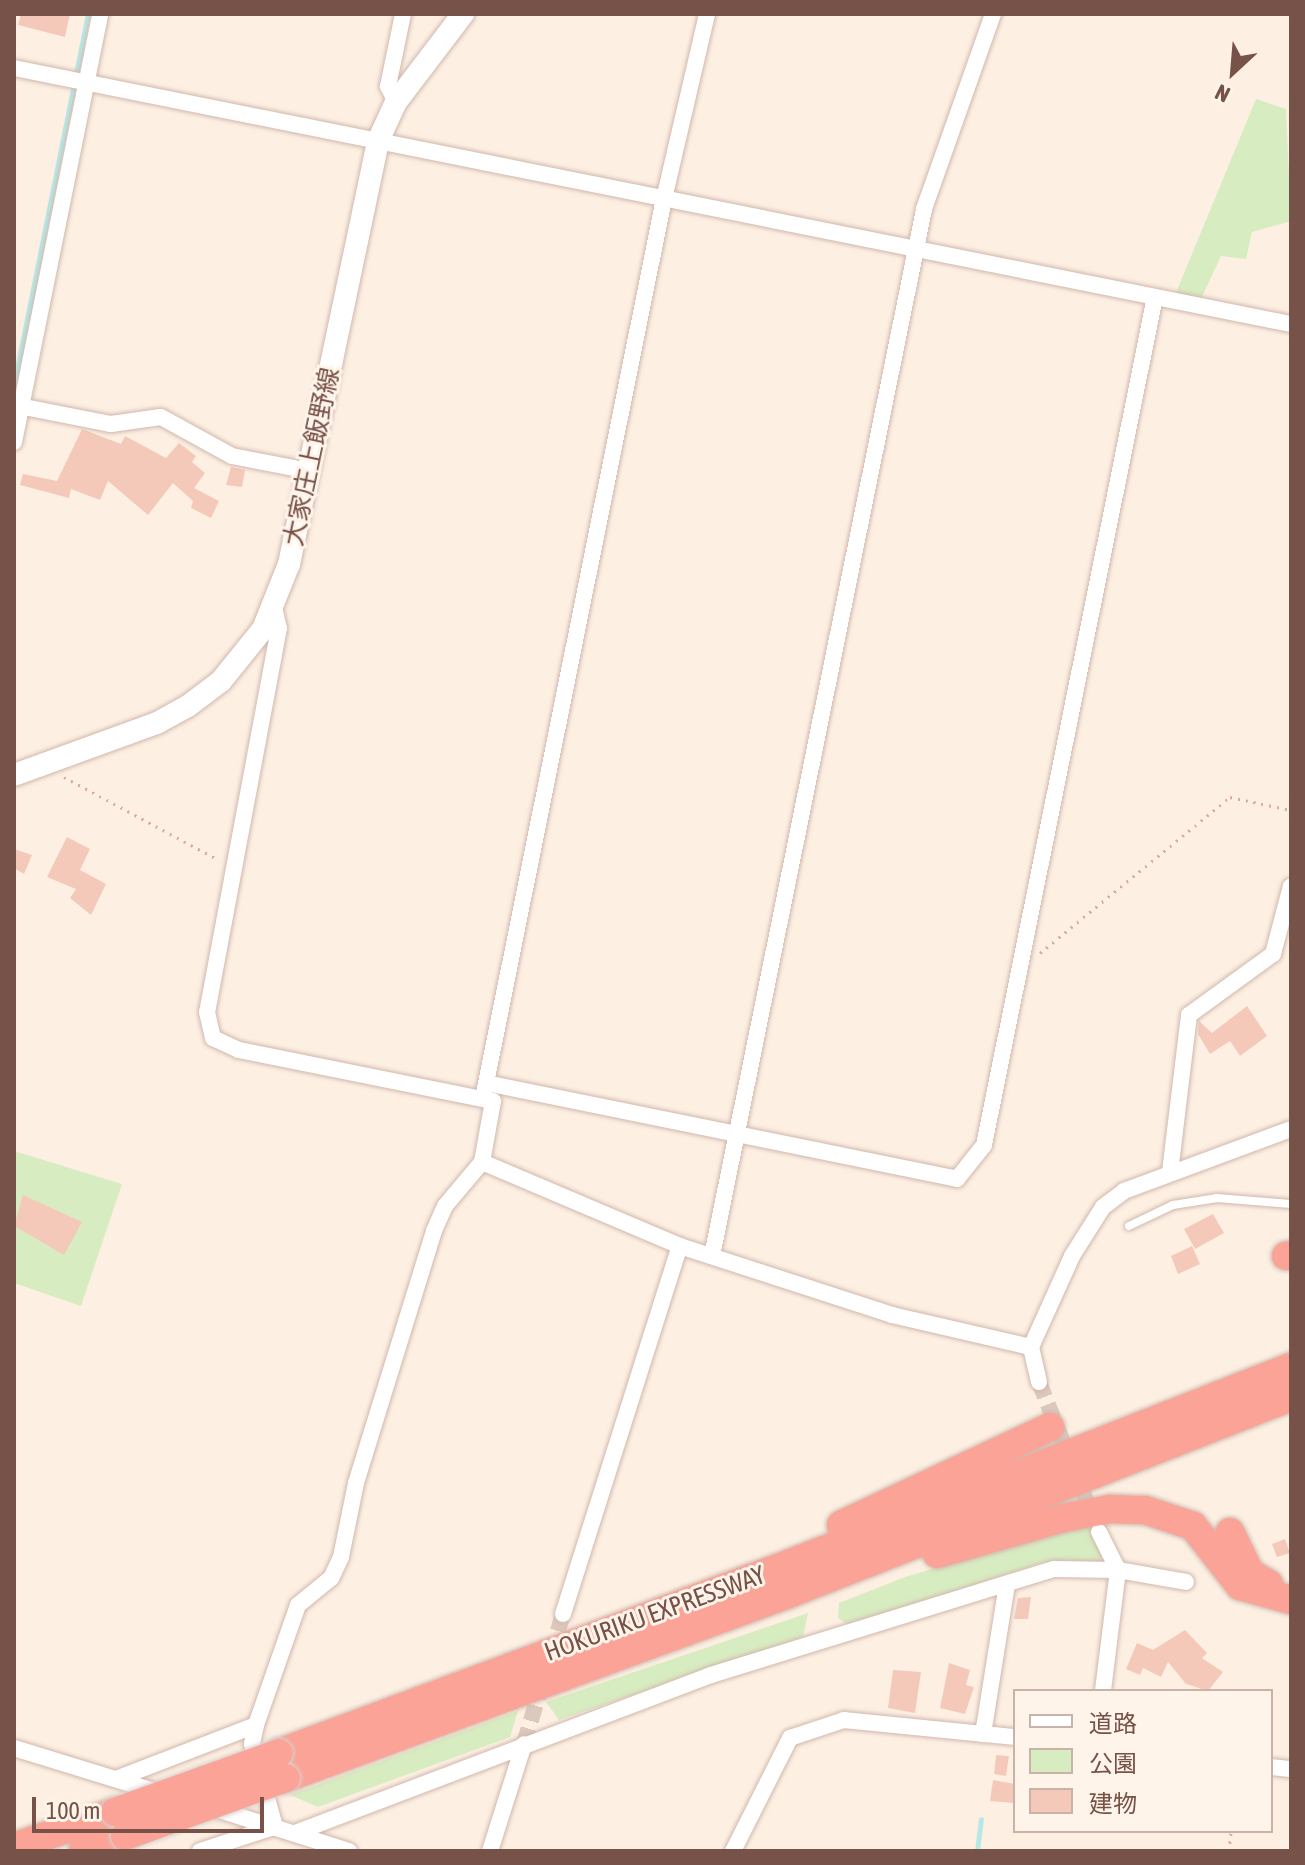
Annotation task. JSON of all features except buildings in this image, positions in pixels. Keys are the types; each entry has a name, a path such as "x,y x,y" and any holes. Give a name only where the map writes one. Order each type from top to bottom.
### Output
{"highway":[{"name":"HOKURIKU EXPRESSWAY","path":"283,1766 581,1642 1291,1367"},
{"name":"HOKURIKU EXPRESSWAY","path":"14,1847 120,1824 283,1766 636,1651 1291,1397"},
{"path":"581,1642 1050,1427"},
{"path":"636,1651 906,1562 1110,1509 1179,1519 1204,1538 1240,1586 1291,1600"},
{"path":"1242,1530 1244,1563 1261,1580 1291,1584"},
{"name":"HOKURIKU EXPRESSWAY","path":"83,1851 120,1824"}],"main road":[{"name":"大家庄上飯野線","path":"14,775 157,723 188,706 237,664 274,607 289,564 378,141 396,102 463,14"}],"street":[{"path":"14,442 18,405 100,14"},
{"path":"396,102 388,86 403,14"},
{"path":"485,1091 664,199 707,14"},
{"path":"712,1256 924,209 993,14"},
{"path":"14,68 1291,324"},
{"path":"274,607 279,628 207,1012 213,1038 239,1050 485,1091 957,1179 984,1145 1155,297"},
{"path":"18,405 111,424 161,417 232,456 309,471"},
{"path":"1170,1172 1189,1015 1273,954 1291,886"},
{"path":"275,1827 252,1744 256,1725 298,1605 331,1578 341,1557 356,1483 434,1231 445,1206 482,1162 493,1101 485,1091"},
{"path":"1039,1382 1031,1347 1072,1256 1103,1207 1124,1191 1291,1129"},
{"path":"482,1162 680,1246 892,1315 1031,1347"},
{"path":"563,1614 680,1246"},
{"path":"1099,1532 1118,1570 1103,1689"},
{"path":"295,1833 524,1744 772,1654 1054,1569 1118,1570 1186,1582"},
{"path":"983,1734 1007,1584"},
{"path":"733,1851 790,1738 844,1720 1013,1737"},
{"path":"116,1779 256,1725"},
{"path":"490,1851 524,1744"},
{"path":"14,1748 349,1851"},
{"path":"200,1851 275,1827"}],"lane":[{"path":"1129,1226 1173,1205 1217,1198 1291,1204"}],"path":[{"path":"43,766 233,867"},
{"path":"1019,970 1230,797 1291,810"}],"green space":[{"path":"1256,99 1286,109 1291,221 1252,232 1246,259 1221,256 1201,299 1175,295"},
{"path":"14,1151 122,1184 81,1306 14,1283"},
{"path":"1089,1523 1103,1556 1098,1563 1044,1562 862,1622 847,1624 838,1618 839,1603 905,1577"},
{"path":"808,1613 803,1637 559,1720 546,1702"},
{"path":"518,1711 510,1737 318,1807 290,1795"}],"waterway":[{"path":"14,384 88,14"},
{"path":"977,1851 981,1819"}],"tunnel":[{"path":"1039,1382 1093,1518"},
{"path":"551,1654 563,1614"},
{"path":"524,1744 543,1680"}]}
